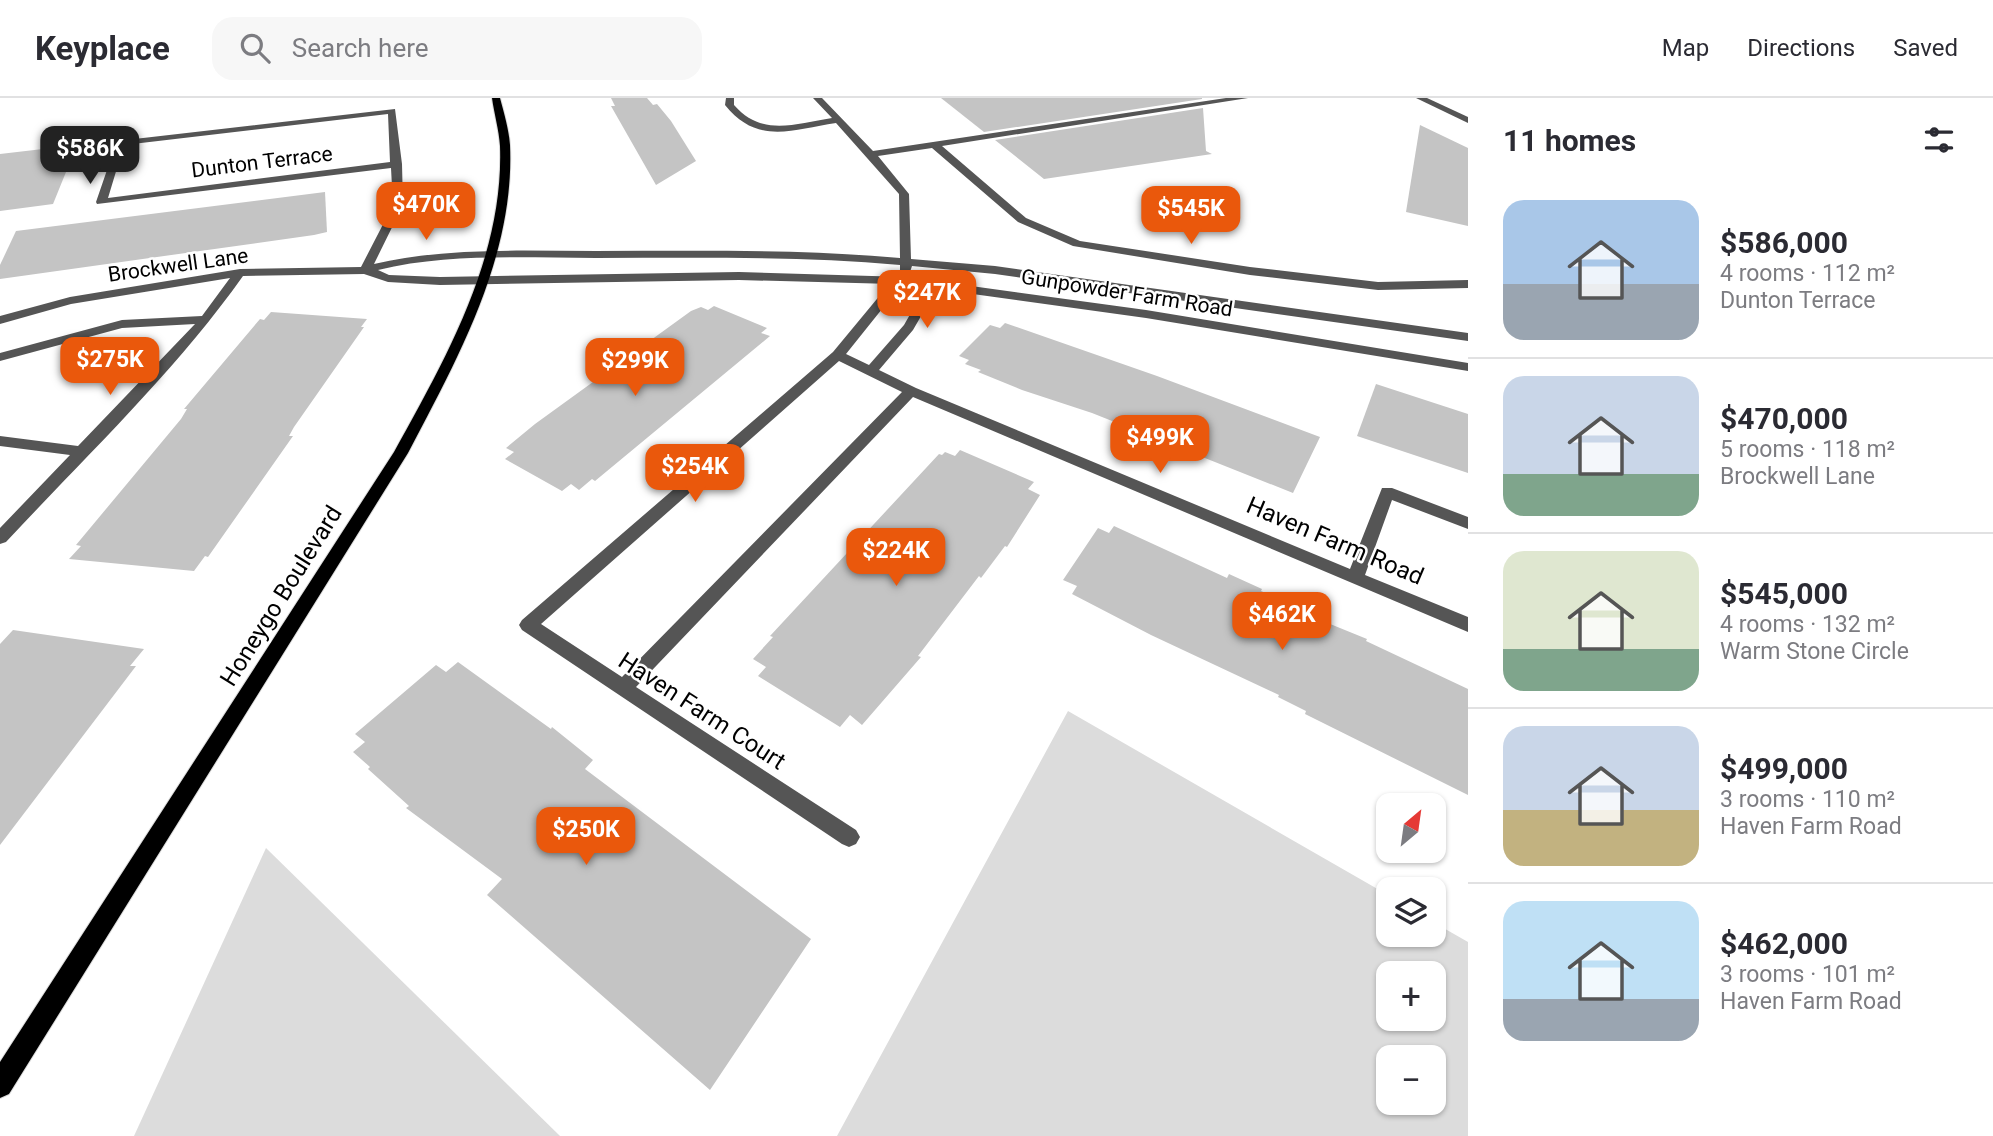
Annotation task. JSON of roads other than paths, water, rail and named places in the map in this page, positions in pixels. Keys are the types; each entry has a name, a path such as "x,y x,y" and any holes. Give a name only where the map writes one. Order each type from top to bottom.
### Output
{"main road":[{"name":"Honeygo Boulevard","path":"0,1085 401,453 453,356 484,280 503,200 504,147 496,98"}],"street":[{"path":"730,98 729,105 745,122 760,127 778,128 839,120"},
{"path":"817,98 871,154 904,194 906,281 922,304 909,327 872,370"},
{"path":"871,154 1244,98"},
{"path":"1419,98 1468,120"},
{"name":"Dunton Terrace","path":"365,270 398,205 397,163 392,111 120,144 101,202 397,163"},
{"path":"936,146 1022,220 1077,244 1212,266 1378,286 1468,284"},
{"name":"Gunpowder Farm Road","path":"492,255 780,254 905,261 1086,282 1468,337"},
{"name":"Brockwell Lane","path":"0,320 70,301 240,274 365,270 410,259 492,255"},
{"name":"Brockwell Lane","path":"365,270 388,278 484,280"},
{"path":"0,538 206,320 240,274"},
{"name":"Gunpowder Farm Road","path":"484,280 740,276 906,281 1146,314 1468,367"},
{"path":"838,355 890,290 906,281"},
{"path":"0,358 122,324 206,320"},
{"name":"Haven Farm Road","path":"838,355 911,391 1468,625"},
{"name":"Haven Farm Court","path":"838,355 528,625 849,837"},
{"path":"623,688 911,391"},
{"path":"0,442 82,452"},
{"path":"1356,576 1387,492 1468,523"}]}
